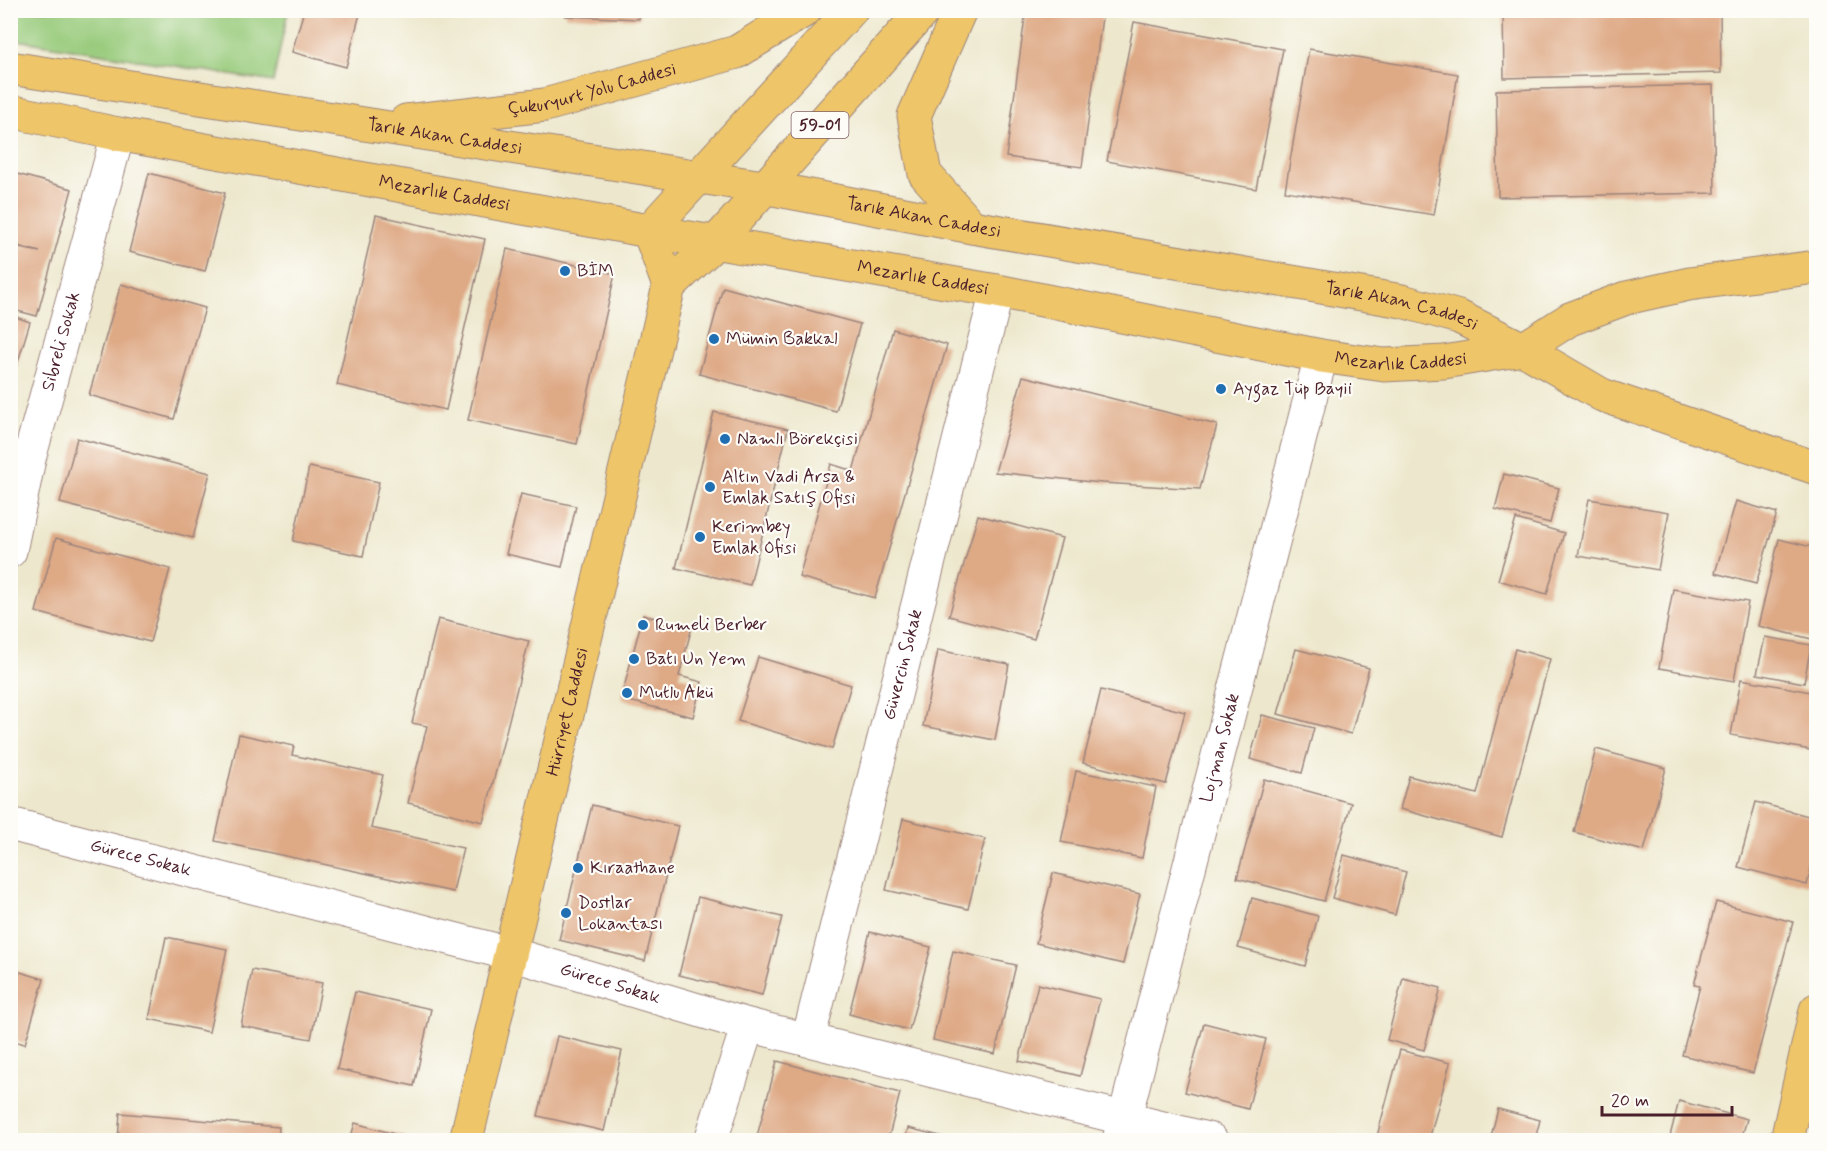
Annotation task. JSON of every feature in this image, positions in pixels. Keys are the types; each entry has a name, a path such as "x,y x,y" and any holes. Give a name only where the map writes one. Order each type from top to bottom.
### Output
{"main road":[{"name":"Çukuryurt Yolu Caddesi","path":"366,126 545,105 737,52 805,10"},
{"path":"717,241 669,286 649,231 695,178 851,10"},
{"name":"59-01","path":"717,241 924,10"},
{"path":"960,10 914,116 925,174 972,227"},
{"name":"Tarık Akan Caddesi","path":"10,68 763,187 972,227 1402,301 1459,317 1524,349"},
{"name":"Mezarlık Caddesi","path":"10,111 118,134 649,231 997,291 1321,356 1384,365 1444,362 1524,349"},
{"path":"1816,267 1689,284 1626,298 1570,319 1524,349 1602,395 1816,468"},
{"name":"Hürriyet Caddesi","path":"466,1140 669,286"},
{"path":"1787,1140 1816,1010"}],"street":[{"name":"Sibreli Sokak","path":"10,551 29,459 118,134"},
{"name":"Güvercin Sokak","path":"808,1040 997,291"},
{"name":"Lojman Sokak","path":"1121,1129 1321,356"},
{"name":"Gürece Sokak","path":"10,824 511,954 748,1025 1121,1129 1211,1140"},
{"path":"711,1140 748,1025"}],"green space":[{"path":"10,11 288,11 273,82 11,39"}],"building":[{"path":"304,10 361,10 346,67 292,52"},
{"path":"565,10 640,10 639,19 565,16"},
{"path":"1026,10 1103,10 1082,167 1006,157"},
{"path":"1503,10 1720,10 1721,73 1504,78"},
{"path":"1134,22 1283,49 1256,189 1107,161"},
{"path":"1309,49 1458,74 1434,215 1285,191"},
{"path":"1713,85 1715,193 1498,197 1496,90"},
{"path":"10,172 72,189 37,316 10,309 10,246 40,252 10,244"},
{"path":"149,173 225,193 205,271 129,252"},
{"path":"376,215 485,239 446,410 337,385"},
{"path":"507,249 615,274 577,444 468,420"},
{"path":"121,284 205,308 174,419 89,395"},
{"path":"723,287 860,324 836,411 699,374"},
{"path":"10,315 30,322 11,385 10,385"},
{"path":"893,329 947,345 875,598 799,577 831,464 853,471"},
{"path":"1023,376 1217,425 1200,489 1102,483 995,472"},
{"path":"714,412 788,429 750,585 676,568"},
{"path":"77,438 210,473 193,538 60,503"},
{"path":"309,467 379,482 363,556 293,541"},
{"path":"1504,474 1559,488 1550,523 1495,509"},
{"path":"521,494 576,506 562,567 506,554"},
{"path":"1589,499 1669,512 1658,570 1578,556"},
{"path":"1736,501 1777,513 1756,584 1715,573"},
{"path":"978,515 1062,538 1034,639 949,616"},
{"path":"1516,519 1564,533 1547,594 1498,580"},
{"path":"56,538 170,569 150,642 36,612"},
{"path":"1779,539 1816,548 1816,640 1758,626"},
{"path":"1673,589 1748,602 1734,681 1659,668"},
{"path":"643,615 692,627 679,676 702,682 693,717 621,699"},
{"path":"438,619 529,641 483,822 408,803 427,726 412,723"},
{"path":"1765,637 1811,645 1804,683 1757,674"},
{"path":"1296,649 1369,668 1351,734 1278,714"},
{"path":"1515,649 1550,659 1502,837 1400,809 1409,776 1477,794"},
{"path":"938,650 1009,664 995,740 923,726"},
{"path":"758,657 851,685 832,749 738,721"},
{"path":"1741,679 1816,693 1816,751 1731,735"},
{"path":"1101,690 1185,712 1166,784 1083,763"},
{"path":"1262,715 1314,728 1302,773 1250,759"},
{"path":"239,734 294,746 292,755 383,775 371,828 463,848 453,892 215,841"},
{"path":"1596,749 1666,768 1644,851 1574,832"},
{"path":"1076,771 1156,787 1142,858 1061,842"},
{"path":"1264,779 1351,803 1324,901 1237,878"},
{"path":"1756,802 1816,818 1816,847 1807,885 1738,867"},
{"path":"592,805 678,826 645,961 559,940"},
{"path":"903,819 985,839 968,909 886,890"},
{"path":"1344,855 1406,872 1395,915 1332,898"},
{"path":"1053,873 1140,894 1123,964 1036,943"},
{"path":"698,897 782,917 762,995 679,975"},
{"path":"1252,898 1318,916 1305,966 1238,948"},
{"path":"1716,902 1793,922 1753,1073 1682,1055 1700,986 1694,985"},
{"path":"870,932 931,947 909,1030 849,1014"},
{"path":"166,937 227,949 209,1032 149,1019"},
{"path":"953,951 1016,965 995,1054 933,1040"},
{"path":"10,969 44,979 25,1044 10,1040"},
{"path":"252,970 322,983 311,1039 241,1026"},
{"path":"1403,978 1441,988 1424,1050 1387,1040"},
{"path":"1038,984 1100,999 1080,1076 1019,1061"},
{"path":"355,992 431,1009 414,1086 337,1069"},
{"path":"1204,1023 1266,1039 1248,1109 1185,1092"},
{"path":"557,1036 622,1051 604,1131 538,1116"},
{"path":"1400,1050 1450,1063 1429,1140 1376,1140"},
{"path":"777,1061 900,1093 888,1140 756,1140"},
{"path":"1679,1101 1747,1119 1741,1140 1669,1140"},
{"path":"1498,1109 1540,1120 1535,1140 1490,1140"},
{"path":"120,1113 279,1127 278,1140 118,1140"},
{"path":"355,1123 409,1138 408,1140 350,1140"},
{"path":"908,1128 956,1140 905,1140"}],"place":[{"name":"BİM","path":"565,271"},
{"name":"Mümin Bakkal","path":"714,339"},
{"name":"Aygaz Tüp Bayii","path":"1221,389"},
{"name":"Namlı Börekçisi","path":"725,439"},
{"name":"Altın Vadi Arsa & Emlak Satış Ofisi","path":"710,487"},
{"name":"Kerimbey Emlak Ofisi","path":"700,537"},
{"name":"Rumeli Berber","path":"643,625"},
{"name":"Batı Un Yem","path":"634,659"},
{"name":"Mutlu Akü","path":"627,693"},
{"name":"Kıraathane","path":"578,868"},
{"name":"Dostlar Lokantası","path":"566,913"}]}
